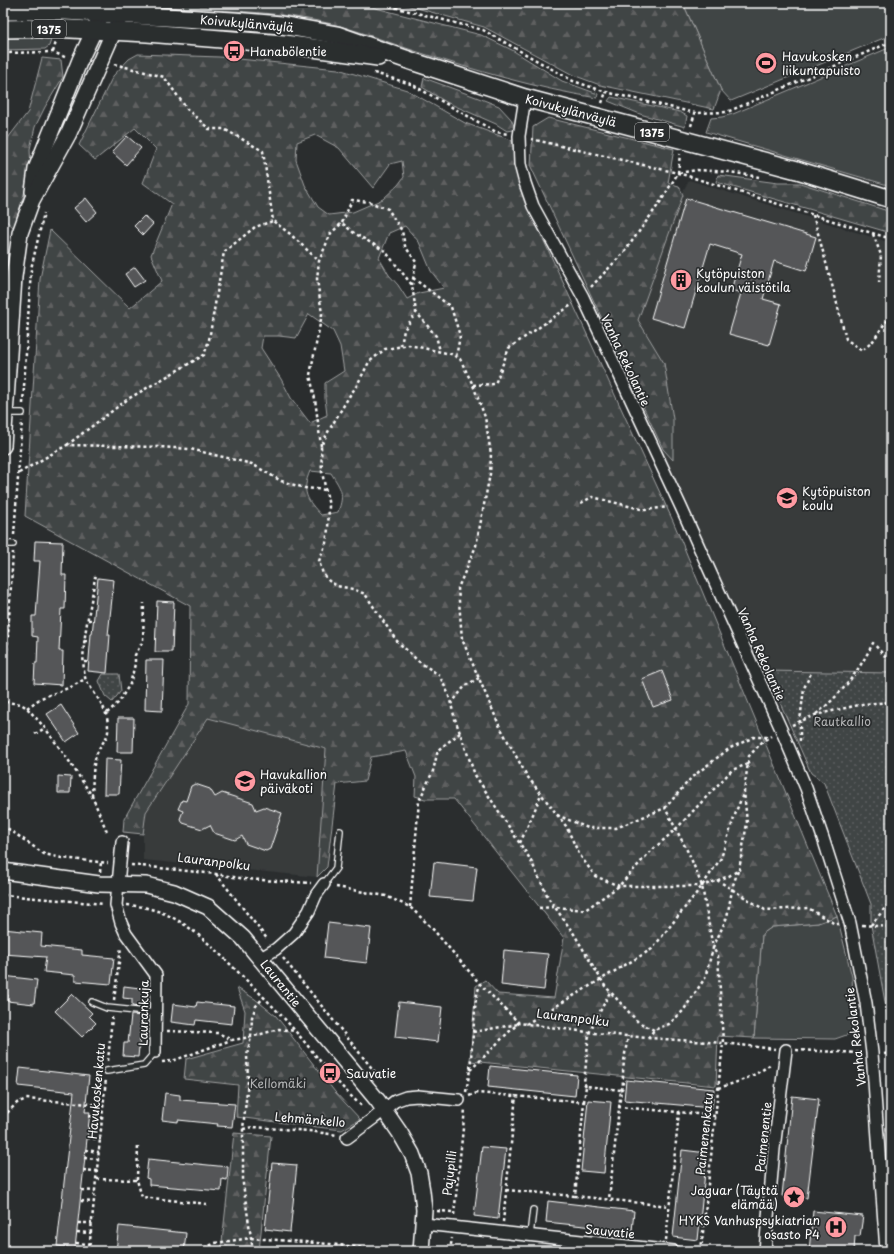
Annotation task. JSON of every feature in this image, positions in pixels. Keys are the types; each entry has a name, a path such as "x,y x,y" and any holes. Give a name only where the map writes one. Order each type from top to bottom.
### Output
{"main road":[{"path":"32,200 36,169 80,60 104,8"},
{"name":"Koivukylänväylä","path":"3,11 64,11 124,8 281,25 337,35 525,98 797,170 891,199"},
{"path":"3,446 14,277 20,233 32,200 69,133 124,8"},
{"name":"Koivukylänväylä","path":"3,29 52,28 113,31 284,44 414,62"},
{"name":"Laurantie","path":"3,871 118,885 146,886 174,892 208,907 243,938 260,958 379,1114 400,1133 412,1154 419,1173 424,1210 421,1251"}],"street":[{"name":"Vanha Rekolantie","path":"525,98 520,140 520,164 533,206 583,297 681,507 781,729 806,788 850,924 866,1003 872,1053 886,1251"},
{"name":"Laurankuja","path":"122,842 116,905 126,934 156,975 155,1052"},
{"path":"260,958 276,949 294,933 309,911 316,895 324,884"},
{"name":"Paimenentie","path":"765,1251 774,1149 786,1050"},
{"name":"Lehmänkello","path":"347,1138 395,1101 406,1097 418,1096 462,1099"},
{"name":"Sauvatie","path":"424,1224 530,1235 638,1249 670,1250"}],"lane":[{"path":"5,413 22,413"},
{"path":"3,544 13,544"},
{"path":"324,884 336,868 340,831"},
{"path":"92,1002 107,1008 156,1013"},
{"path":"107,1071 144,1065 155,1052"},
{"path":"530,1235 533,1210"}],"path":[{"path":"378,3 483,30 573,82 606,92 695,113 727,112 891,42"},
{"path":"3,53 53,52 66,58"},
{"path":"114,59 110,64 164,77 187,109 209,129 224,129 263,151 274,221 319,260"},
{"path":"602,103 606,92"},
{"path":"691,126 695,113"},
{"path":"474,386 495,384 509,348 583,297 625,251 661,201 678,173 680,154"},
{"path":"678,173 697,170 730,172 760,177"},
{"path":"440,351 436,336 416,312 412,285 416,262 405,246 402,231 388,209 369,202 352,200 342,223 331,234 319,260 317,279 322,314 310,375 315,399 321,446 322,472 329,506 326,543 319,561 323,574 329,581 337,586 353,589 365,594 396,640 418,661 439,675 448,693 450,705 475,775 530,858 549,899 574,934 605,986 638,1022 654,1030"},
{"path":"3,722 31,269 41,221 46,207"},
{"path":"812,215 846,339 862,351 891,318"},
{"path":"18,474 67,445 128,399 204,355 209,340 224,252 255,227 274,221"},
{"path":"342,223 354,233 385,251 412,285"},
{"path":"873,233 881,255 879,283"},
{"path":"413,278 451,308 460,336 456,357"},
{"path":"401,346 404,330 416,312"},
{"path":"321,446 331,426 350,394 356,387 369,362 385,349 409,345 451,354 460,359 474,386 484,417 491,454 490,474 476,546 458,588 462,639 499,724 527,776 566,826 579,854 595,876 619,886 702,886 729,876 739,870"},
{"path":"67,445 121,445 190,449 252,464 281,481 305,488 326,490"},
{"path":"581,503 592,497 645,510 681,507"},
{"path":"92,796 95,760 98,750 109,731 107,713 85,679 84,641 95,577 98,578"},
{"path":"107,713 118,704 130,684 135,664 135,655 143,641 144,603"},
{"path":"88,620 94,620"},
{"path":"84,641 90,641"},
{"path":"815,715 830,703 853,678 873,644 891,663"},
{"path":"84,662 89,662"},
{"path":"800,744 800,721 804,688 812,671"},
{"path":"450,705 465,686 479,678"},
{"path":"27,708 41,698 71,687 85,679"},
{"path":"5,702 21,704 27,708 44,728 69,761 92,796 107,832"},
{"path":"526,1024 652,949 702,886 721,858 744,791 749,756 762,742 781,729 815,715 863,704 891,702"},
{"path":"35,734 44,728"},
{"path":"410,906 419,801 433,771 438,750 460,733"},
{"path":"557,814 588,828 616,828 665,808 692,777 730,748 754,737 769,737"},
{"path":"540,908 555,907 585,910 619,886 649,853 676,829 732,770 748,764"},
{"path":"648,1038 654,1030 669,1024 683,1011 705,978 713,948 727,918 732,890 739,870 747,824 744,791"},
{"path":"520,843 541,793"},
{"name":"Paimenenkatu","path":"665,808 690,856 702,886 713,948 718,956 723,1042 701,1251"},
{"name":"Lauranpolku","path":"3,825 44,854 62,858 216,874 246,879 324,884 386,896 410,906 431,927 480,984 519,1023 589,1033 723,1042 786,1050 872,1053"},
{"path":"100,872 101,862"},
{"path":"216,874 377,1076"},
{"path":"717,880 765,910 808,908 835,924 871,925 891,928"},
{"path":"3,895 138,906 153,909 178,920 205,940 264,997 349,1095 367,1110 379,1114"},
{"path":"871,925 891,901"},
{"name":"Havukoskenkatu","path":"89,1251 113,1009 122,943 126,934"},
{"name":"Pajupilli","path":"450,1251 462,1099 466,1091 470,1070 476,998 480,984"},
{"path":"575,1196 586,1086 584,1083 589,1033 610,992"},
{"path":"253,1251 243,1184 243,1129 248,1081 247,1054 251,1037 252,1017 256,1006 264,997"},
{"path":"473,1032 519,1023"},
{"path":"470,1070 519,1023"},
{"path":"144,1065 172,1061 232,1040 251,1037 279,1029 295,1031"},
{"path":"155,1030 218,1033 232,1040"},
{"path":"609,1199 618,1107 621,1090 623,1087 622,1078 628,1036"},
{"path":"718,1088 741,1081 763,1071 786,1050"},
{"path":"586,1086 621,1090"},
{"path":"462,1099 477,1092 584,1102"},
{"path":"502,1232 516,1095"},
{"path":"3,1117 17,1103 26,1099 104,1105"},
{"path":"618,1107 715,1116"},
{"path":"670,1250 669,1206 679,1112"},
{"path":"89,1116 103,1118"},
{"name":"Lehmänkello","path":"243,1129 253,1127 309,1131 335,1134 347,1138"},
{"path":"88,1128 102,1130"},
{"path":"87,1138 101,1139"},
{"path":"138,1144 137,1180 142,1196 207,1204"},
{"path":"85,1150 100,1152"},
{"path":"84,1158 99,1160"},
{"path":"83,1170 98,1171"},
{"path":"97,1179 137,1180"},
{"path":"82,1190 96,1191"},
{"path":"506,1190 669,1206"},
{"path":"81,1201 94,1202"},
{"path":"78,1223 92,1223"},
{"path":"77,1232 91,1233"},
{"path":"199,1251 215,1243 251,1238 330,1244 389,1251"},
{"path":"76,1243 90,1244"}],"shaded area":[{"name":"Kytöpuiston koulu","path":"689,180 891,243 891,673 758,672 609,326"},
{"name":"Havukallion päiväkoti","path":"208,718 326,749 317,877 143,860 143,834 146,812"}],"green space":[{"path":"179,3 356,3 481,35 512,50 562,81 598,94 597,98 574,94 484,72 408,49 340,26 302,18 264,13 187,10"},
{"path":"399,3 683,3 721,90 714,109 600,85 573,75 484,27"},
{"name":"Havukosken liikuntapuisto","path":"683,3 891,3 891,35 731,101 721,90"},
{"path":"3,38 38,38 51,40 49,46 45,49 3,50"},
{"path":"891,47 891,186 706,132 711,118 733,114"},
{"path":"138,54 219,57 338,69 407,90 465,123 511,140 513,143 520,189 673,521 837,916 818,923 772,927 762,934 754,1038 718,1036 716,1086 470,1061 476,986 485,980 498,994 554,998 564,938 454,799 425,799 415,796 416,777 406,751 371,757 365,781 337,784 327,867 317,877 326,749 208,718 146,812 143,834 123,832 124,819 189,704 190,606 25,516 40,279 50,230 130,308 162,281 151,255 172,204 143,183 156,149 135,128 95,160 79,145 113,76 129,59","holes":["315,135 339,148 373,188 390,164 402,161 404,177 383,199 353,212 329,215 318,207 305,185 296,160 297,142","405,226 419,242 431,271 444,288 419,293 407,299 389,275 379,258 389,233","309,314 333,331 340,346 344,371 325,383 327,415 310,423 291,398 281,379 261,348 263,336 296,338","310,471 331,473 341,491 341,500 338,512 321,515 316,510 307,495 307,478"]},
{"path":"42,58 61,60 63,77 35,127 30,149 31,170 14,228 3,218 3,142 5,142 28,112"},
{"path":"424,78 499,106 511,119 515,128 514,130 507,131 496,124 446,102 422,87"},
{"path":"611,97 680,112 687,116 685,127 640,114 608,101"},
{"path":"548,118 674,149 668,183 679,186 683,195 638,320 664,363 673,419 673,460 663,449 531,167 533,127"},
{"path":"718,175 778,183 800,183 891,212 891,233 716,182"},
{"name":"Rautkallio","path":"766,671 891,673 891,1035 871,925 871,904 824,783 811,773"},
{"path":"103,674 119,674 121,691 112,702 105,696 99,681"},
{"path":"837,916 852,977 855,1032 835,1039 754,1038 762,934 772,927 818,923"},
{"name":"Kellomäki","path":"237,988 255,999 276,1016 335,1092 360,1119 342,1130 236,1117 238,1085 184,1079 186,1059 243,1043 245,1011"},
{"path":"234,1133 271,1136 259,1251 221,1251"}],"building":[{"path":"127,136 141,148 126,165 112,152"},
{"path":"86,198 97,212 86,222 74,208"},
{"name":"Kytöpuiston koulun väistötila","path":"686,198 816,237 806,271 774,261 763,299 781,304 769,345 729,334 741,293 731,290 742,254 710,244 685,328 651,318"},
{"path":"144,216 153,224 143,235 134,226"},
{"path":"135,267 145,280 134,287 125,274"},
{"path":"35,541 63,542 62,575 66,575 65,609 61,609 59,651 63,651 62,685 34,683 35,663 37,663 38,637 32,636 32,616 36,616 40,561 34,561"},
{"path":"98,578 114,580 108,635 110,635 107,673 88,671"},
{"path":"157,601 174,602 172,652 155,652"},
{"path":"146,660 164,660 162,711 145,710"},
{"path":"662,671 673,700 653,707 642,679"},
{"path":"61,705 79,733 66,742 47,714"},
{"path":"118,718 134,718 133,752 117,752"},
{"path":"105,759 121,760 119,794 104,794"},
{"path":"58,776 71,777 70,793 58,793"},
{"path":"195,784 210,789 215,797 222,793 253,803 256,810 264,807 282,813 270,849 266,851 246,844 242,836 235,840 214,833 210,825 202,829 183,823 180,819 183,811 178,809 182,800 186,801 191,786"},
{"path":"434,862 477,867 473,901 430,897"},
{"path":"328,923 371,928 367,963 324,958"},
{"path":"3,929 42,933 41,946 82,950 82,955 114,958 111,984 75,981 75,975 44,972 46,957 3,954"},
{"path":"504,950 548,954 544,990 501,985"},
{"path":"3,976 37,980 34,1004 7,1001 8,995 3,995"},
{"path":"124,986 148,989 146,1008 132,1006 132,999 123,998"},
{"path":"72,994 92,1013 89,1016 96,1023 82,1037 55,1011"},
{"path":"197,1002 234,1006 232,1024 196,1020 195,1025 171,1022 173,1004 196,1007"},
{"path":"399,1002 442,1007 438,1042 395,1037"},
{"path":"131,1015 145,1016 144,1027 141,1027 138,1057 123,1056 124,1043 128,1043"},
{"path":"490,1066 577,1075 575,1096 488,1087"},
{"path":"20,1068 89,1076 85,1112 90,1112 75,1248 57,1246 74,1092 18,1086"},
{"path":"626,1080 714,1089 712,1108 624,1100"},
{"path":"165,1093 180,1095 180,1100 235,1104 232,1127 178,1120 178,1122 162,1120"},
{"path":"792,1096 819,1099 807,1198 782,1196"},
{"path":"588,1100 611,1102 604,1173 581,1171"},
{"path":"482,1147 506,1149 498,1219 474,1216"},
{"path":"682,1150 707,1153 698,1240 673,1237"},
{"path":"148,1159 228,1167 227,1180 222,1179 221,1191 149,1185 149,1179 146,1178"},
{"path":"272,1163 297,1165 290,1232 265,1229"},
{"path":"548,1201 634,1211 632,1231 546,1222"},
{"name":"HYKS Vanhuspsykiatrian osasto P4","path":"813,1211 863,1216 860,1236 855,1236 854,1251 809,1251"},
{"path":"119,1226 186,1233 184,1251 116,1251"}],"place":[{"name":"Hanabölentie","path":"234,51"},
{"name":"Havukosken liikuntapuisto","path":"766,63"},
{"name":"Kytöpuiston koulun väistötila","path":"681,280"},
{"name":"Kytöpuiston koulu","path":"787,498"},
{"name":"Havukallion päiväkoti","path":"245,781"},
{"name":"Sauvatie","path":"330,1073"},
{"name":"Jaguar (Täyttä elämää)","path":"794,1197"},
{"name":"HYKS Vanhuspsykiatrian osasto P4","path":"836,1227"}]}
